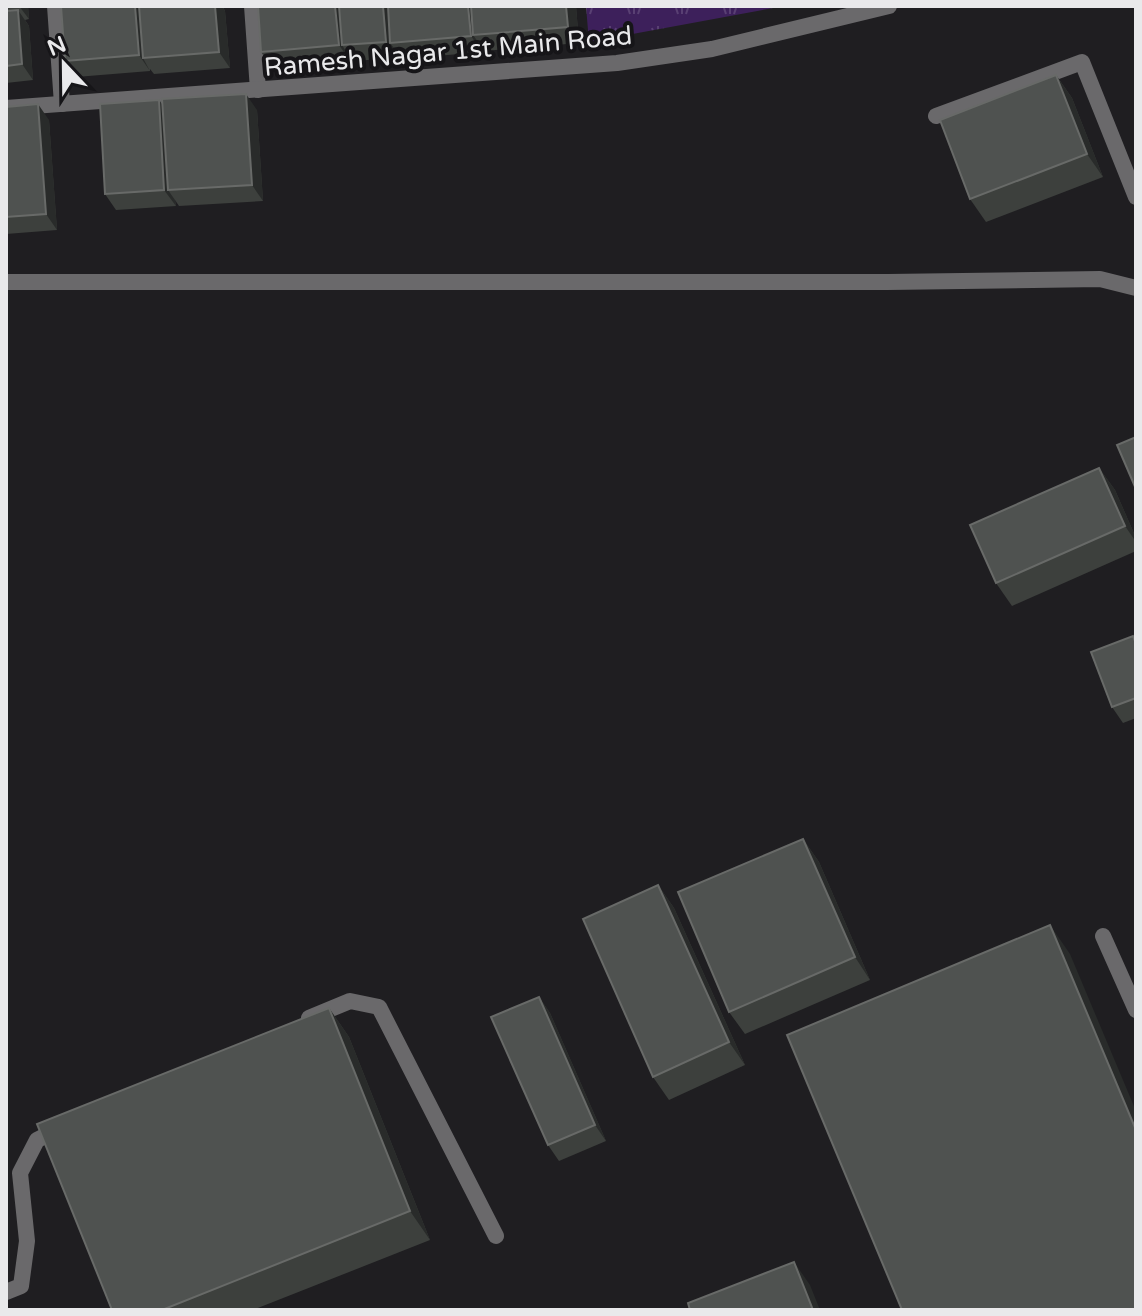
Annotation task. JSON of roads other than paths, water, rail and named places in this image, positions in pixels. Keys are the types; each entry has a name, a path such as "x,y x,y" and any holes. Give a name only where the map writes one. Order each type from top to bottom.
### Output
{"street":[{"path":"55,6 62,104"},
{"path":"252,6 258,90"},
{"name":"Ramesh Nagar 1st Main Road","path":"6,108 617,63 712,49 889,6"},
{"path":"936,116 1082,62 1136,197"},
{"path":"6,282 888,282 1100,279 1136,288"},
{"path":"1103,936 1136,1010"},
{"path":"294,1024 350,1001 379,1007 496,1236"},
{"path":"6,1292 21,1286 27,1241 20,1173 37,1140 76,1120"}]}
